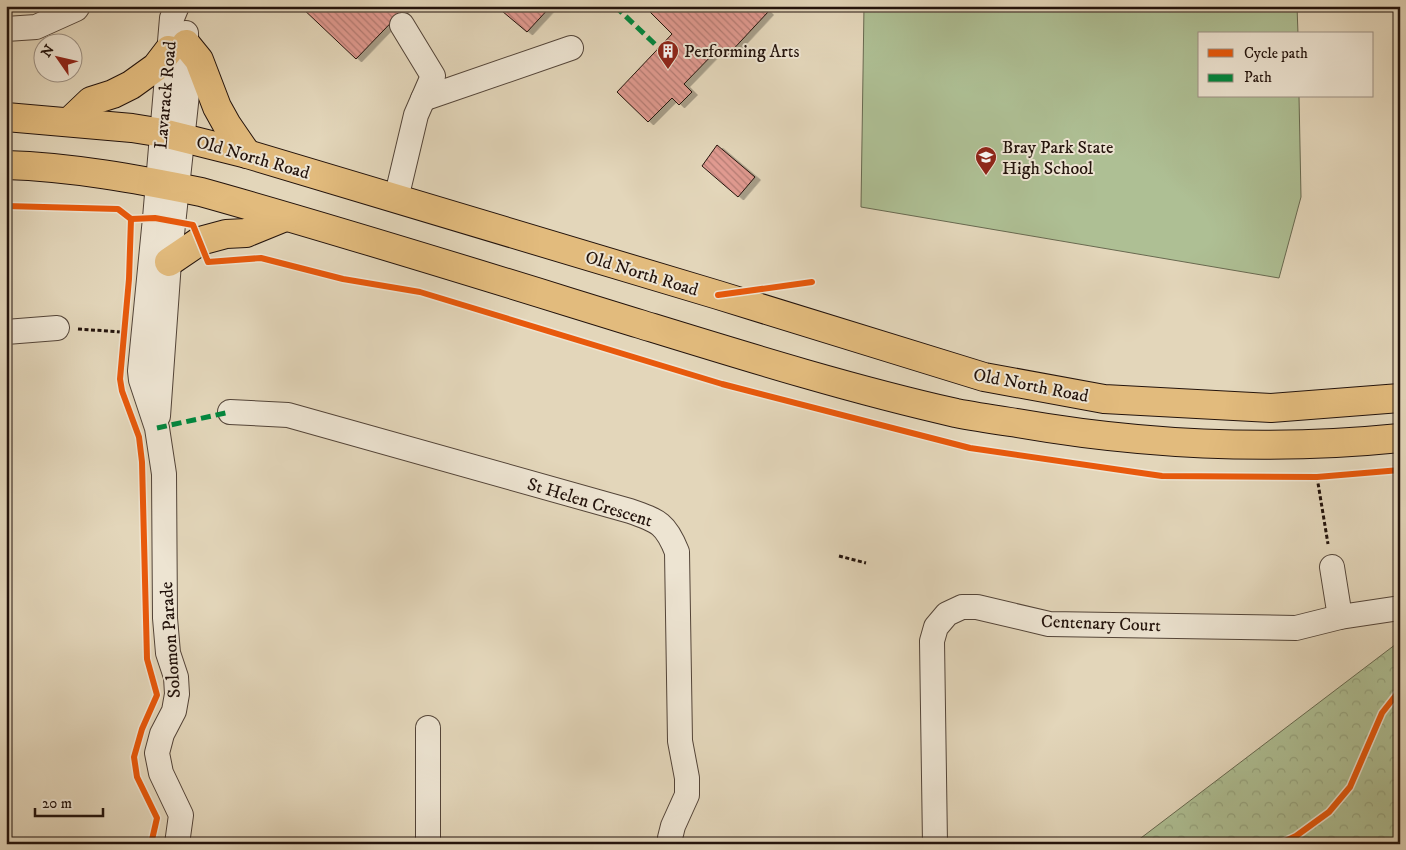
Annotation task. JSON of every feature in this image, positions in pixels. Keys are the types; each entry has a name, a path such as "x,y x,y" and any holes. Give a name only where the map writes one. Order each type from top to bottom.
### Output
{"main road":[{"path":"70,121 91,101 113,94 131,85 177,47 199,60 217,107 247,154"},
{"name":"Old North Road","path":"6,117 70,121 132,128 247,154 984,378 1104,399 1271,408 1400,398"},
{"path":"6,165 46,166 201,192 715,347 869,391 958,413 1072,432 1136,440 1194,443 1291,444 1400,438"},
{"path":"169,262 200,241 226,234 246,233 285,217"}],"street":[{"path":"6,30 36,27 76,10 78,6"},
{"name":"Lavarack Road","path":"167,186 177,47 172,18 177,6"},
{"name":"Lavarack Road","path":"177,47 186,19 181,6"},
{"path":"396,199 416,115 433,76 402,25"},
{"path":"423,99 571,48"},
{"name":"Solomon Parade","path":"157,428 169,262 167,186"},
{"name":"Solomon Parade","path":"167,186 129,332 141,380 157,428 164,474 165,618 168,653 176,677 178,694 174,711 162,734 157,753 161,773 181,815 177,844"},
{"path":"6,332 58,328"},
{"name":"St Helen Crescent","path":"230,412 288,415 630,511 650,518 664,527 677,552 680,741 687,778 687,796 673,826 670,838 671,844"},
{"path":"1332,567 1340,616"},
{"name":"Centenary Court","path":"935,844 932,641 936,628 947,614 962,607 977,607 1049,624 1296,628 1340,616 1400,608"},
{"path":"428,728 428,844"}],"path":[{"path":"58,328 129,332"},
{"path":"1308,476 1327,476"},
{"path":"1318,476 1332,567"},
{"path":"839,556 866,563"}],"green space":[{"path":"864,6 1297,6 1298,32 1198,32 1198,98 1299,98 1301,197 1279,278 861,207"},
{"path":"1400,641 1400,844 1133,844"}],"building":[{"path":"300,6 407,6 356,59"},
{"path":"496,6 551,6 527,32"},
{"name":"Performing Arts","path":"644,6 767,6 765,9 768,12 727,56 719,48 684,84 692,92 679,105 672,98 648,122 617,92 672,34"},
{"path":"717,145 755,177 738,197 702,166"}],"marked path":[{"path":"623,6 619,10 659,48"},
{"path":"157,428 230,412"}],"cycle path":[{"path":"6,206 118,209 131,219 155,218 193,225 208,262 261,258 343,279 420,292 722,384 970,448 1162,476 1317,477 1400,470"},
{"path":"131,219 129,279 120,379 122,391 139,437 142,462 147,659 157,695 142,729 134,757 137,777 157,818 151,844"},
{"path":"718,295 812,282"},
{"path":"1279,844 1296,836 1329,812 1350,787 1382,713 1400,690"}],"place":[{"name":"Performing Arts","path":"668,70"},
{"name":"Bray Park State High School","path":"986,176"}]}
